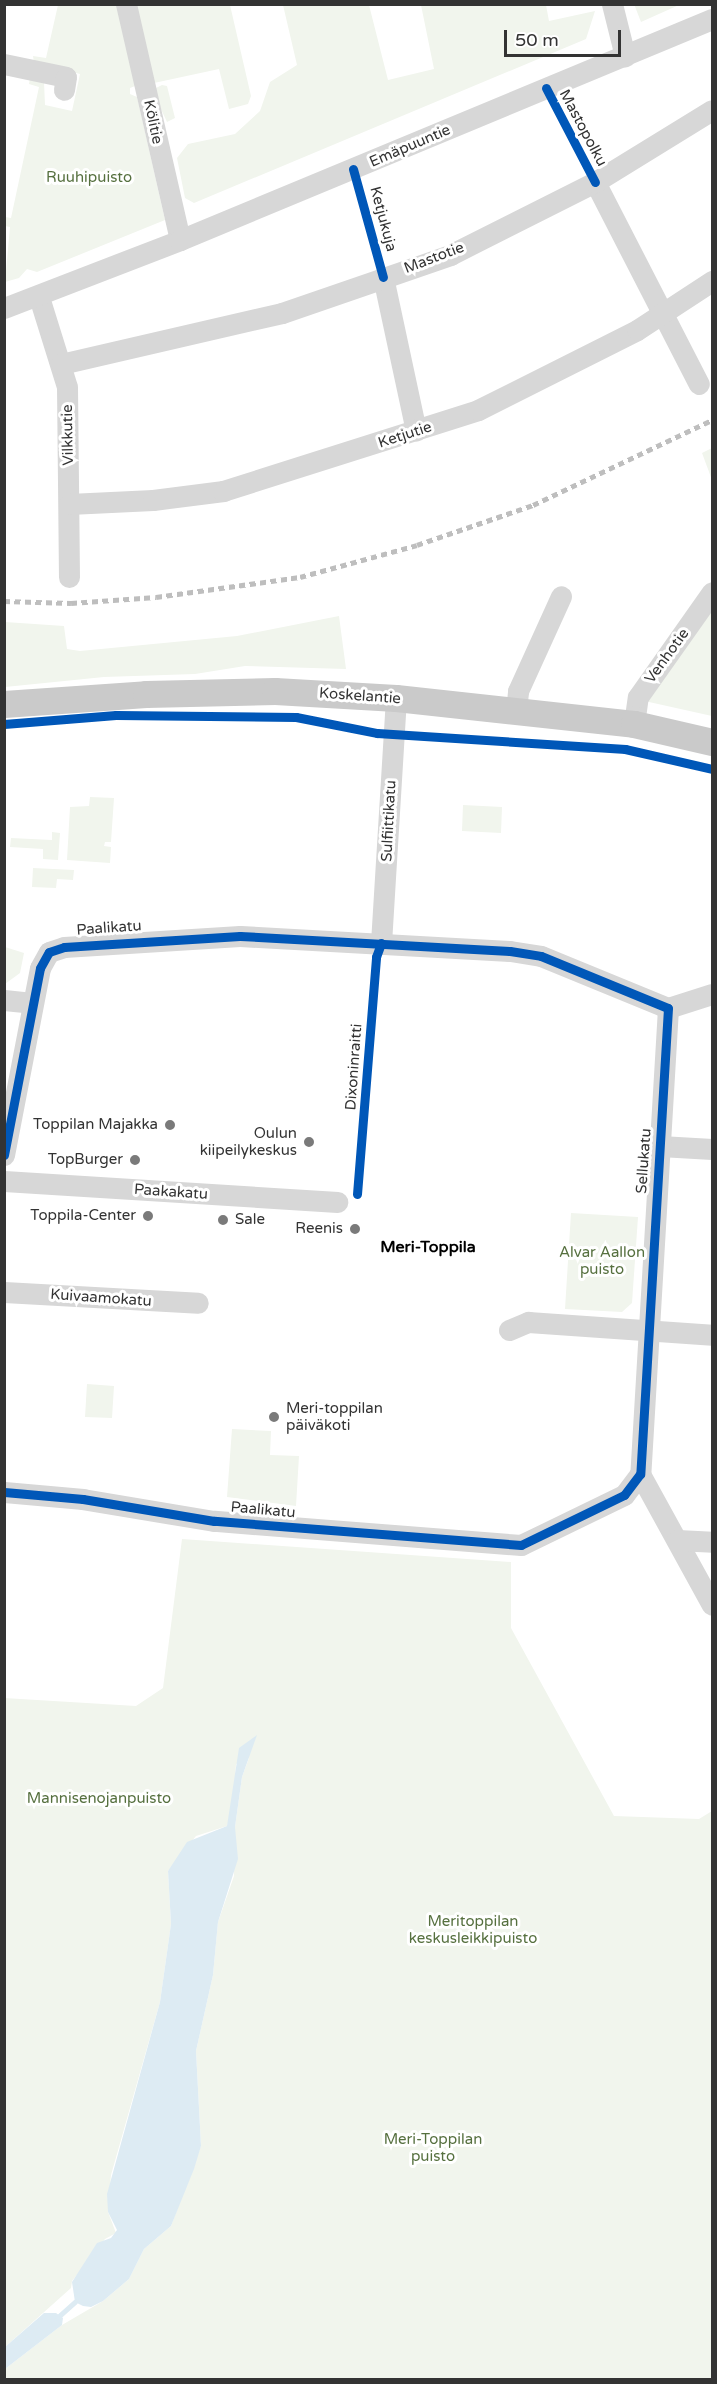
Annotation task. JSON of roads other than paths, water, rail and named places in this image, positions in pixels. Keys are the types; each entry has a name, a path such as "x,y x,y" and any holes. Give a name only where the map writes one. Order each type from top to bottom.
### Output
{"main road":[{"name":"Koskelantie","path":"4,704 212,691 396,698 634,724 712,742"}],"street":[{"name":"Kölitie","path":"126,4 180,240"},
{"path":"612,4 625,56"},
{"name":"Emäpuuntie","path":"4,308 39,297 180,240 712,19"},
{"path":"4,64 66,77 64,90"},
{"name":"Mastotie","path":"61,364 282,313 450,255 595,182 712,110"},
{"name":"Mastopolku","path":"595,182 699,384"},
{"path":"383,277 416,431"},
{"name":"Ketjutie","path":"69,504 153,500 223,491 478,410 664,314 712,281"},
{"name":"Vilkkutie","path":"39,297 67,387 69,577"},
{"name":"Venhotie","path":"634,724 638,697 712,592"},
{"path":"516,711 518,691 561,596"},
{"name":"Sulfiittikatu","path":"381,943 396,698"},
{"name":"Paalikatu","path":"4,1155 32,1003 43,960 49,952 64,947 240,936 381,943"},
{"path":"381,943 541,956 668,1008 712,994"},
{"path":"4,1000 32,1003"},
{"name":"Sellukatu","path":"640,1474 668,1008"},
{"path":"660,1146 712,1149"},
{"name":"Paakakatu","path":"4,1181 337,1202"},
{"name":"Kuivaamokatu","path":"4,1292 198,1304"},
{"path":"509,1330 528,1322 712,1335"},
{"path":"640,1474 712,1605"},
{"name":"Paalikatu","path":"4,1492 83,1499 214,1521 521,1545 624,1495 640,1474"},
{"path":"677,1540 712,1542"}],"waterway":[{"path":"57,2318 75,2302"}],"railway":[{"path":"4,601 71,603 156,597 300,577 417,545 533,505 712,420"}],"place":[{"name":"Toppilan Majakka","path":"170,1125"},
{"name":"Oulun kiipeilykeskus","path":"309,1142"},
{"name":"TopBurger","path":"135,1160"},
{"name":"Toppila-Center","path":"148,1216"},
{"name":"Sale","path":"223,1220"},
{"name":"Reenis","path":"355,1229"},
{"name":"Meri-toppilan päiväkoti","path":"274,1417"}],"district":[{"name":"Meri-Toppila","path":"428,1247"}],"park label":[{"name":"Ruuhipuisto","path":"89,178"},
{"name":"Alvar Aallon puisto","path":"602,1260"},
{"name":"Mannisenojanpuisto","path":"99,1799"},
{"name":"Meritoppilan keskusleikkipuisto","path":"473,1930"},
{"name":"Meri-Toppilan puisto","path":"433,2148"}]}
